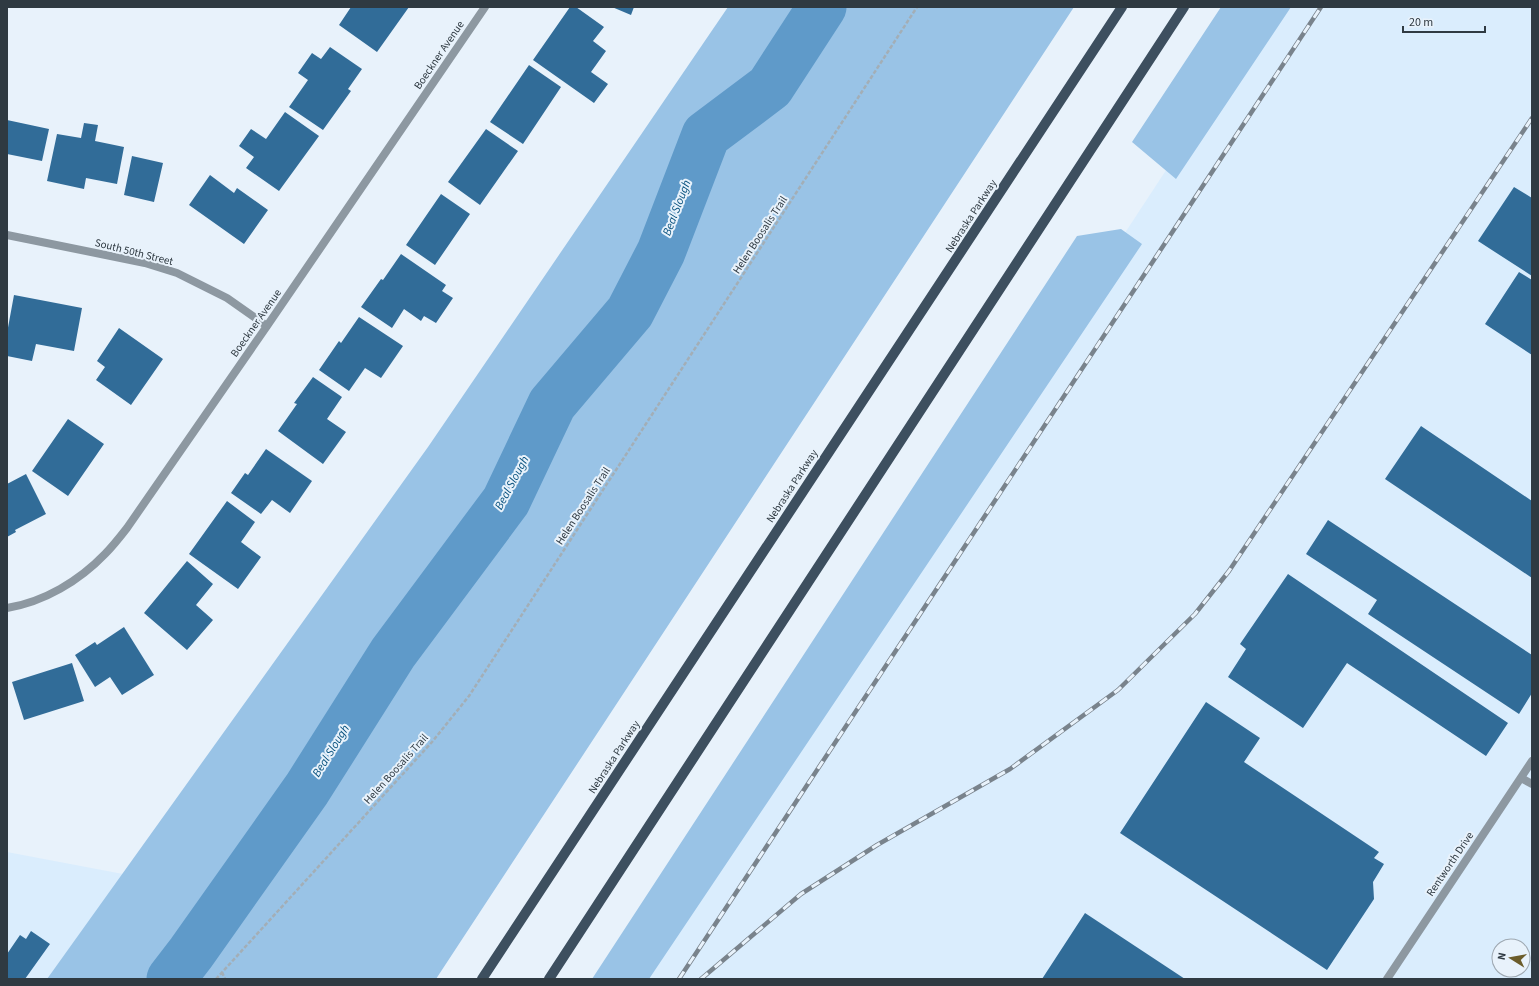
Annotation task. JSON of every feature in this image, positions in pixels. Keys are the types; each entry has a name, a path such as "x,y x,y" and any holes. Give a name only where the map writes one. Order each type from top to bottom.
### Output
{"main road":[{"name":"Nebraska Parkway","path":"482,979 1122,7"},
{"path":"549,979 1184,7"}],"street":[{"name":"Boeckner Avenue","path":"7,608 47,596 80,576 106,554 127,528 485,7"},
{"name":"South 50th Street","path":"7,236 145,263 177,273 227,298 267,326"},
{"name":"Rentworth Drive","path":"1387,979 1532,761"},
{"path":"1521,778 1532,784"}],"path":[{"name":"Helen Boosalis Trail","path":"216,979 432,742 469,696 917,7"},
{"path":"222,972 225,979"}],"shaded area":[{"path":"728,7 1074,7 436,979 47,979 428,447"},
{"path":"1221,7 1291,7 1176,179 1132,142"},
{"path":"1273,7 1532,7 1532,979 636,979"},
{"path":"1121,229 1142,244 649,979 592,979 1077,236"},
{"path":"7,852 123,874 47,979 7,979"}],"building":[{"path":"351,7 409,7 377,52 339,25"},
{"path":"570,7 576,7 604,27 593,41 606,51 591,72 608,84 594,103 533,60"},
{"path":"612,7 634,7 631,15"},
{"path":"330,47 362,69 348,89 351,91 323,130 289,107 308,80 298,73 312,53 321,59"},
{"path":"529,65 561,87 523,144 490,122"},
{"path":"285,112 319,136 279,191 246,168 254,157 239,146 251,129 266,139"},
{"path":"7,120 49,129 42,161 7,154"},
{"path":"84,123 98,125 95,141 124,147 117,184 86,178 84,189 47,181 57,134 81,138"},
{"path":"486,129 518,151 480,205 448,182"},
{"path":"132,156 163,163 154,202 124,195"},
{"path":"210,175 234,193 237,188 268,210 244,244 189,205"},
{"path":"1514,187 1532,198 1532,276 1478,241"},
{"path":"441,194 470,214 435,265 406,245"},
{"path":"401,254 446,285 442,291 453,298 436,323 424,316 421,321 404,309 392,328 361,307 381,279 383,280"},
{"path":"1519,272 1532,280 1532,355 1485,324"},
{"path":"14,295 82,308 74,351 36,344 32,361 7,356 7,333"},
{"path":"359,317 403,346 381,378 365,368 349,391 319,370 339,341 341,343"},
{"path":"119,328 163,359 131,405 96,380 105,367 97,361"},
{"path":"313,377 342,397 327,419 346,432 323,464 278,431 297,404 294,403"},
{"path":"68,419 104,444 68,496 32,471"},
{"path":"1421,426 1532,501 1532,578 1385,479"},
{"path":"266,449 312,481 290,513 272,500 261,514 231,493 245,473 248,475"},
{"path":"26,474 46,514 15,530 16,532 7,537 7,484"},
{"path":"227,501 255,522 241,542 261,557 238,589 189,554"},
{"path":"1328,520 1532,655 1532,693 1519,714 1368,614 1377,600 1306,554"},
{"path":"187,561 213,584 196,605 213,620 187,650 144,613"},
{"path":"1288,574 1508,723 1486,756 1347,663 1303,728 1228,677 1246,649 1240,644"},
{"path":"124,627 154,675 122,695 110,677 95,687 75,655 95,642 97,645"},
{"path":"72,663 84,701 24,720 12,682"},
{"path":"1206,702 1260,738 1244,762 1379,852 1374,858 1384,864 1373,882 1374,899 1327,970 1120,833"},
{"path":"1085,913 1185,979 1042,979"},
{"path":"31,931 50,944 25,979 7,979 7,954 20,935 26,939"}],"waterway":[{"name":"Beal Slough","path":"171,979 307,789 393,653 506,501 552,404 630,312 661,252 706,135 770,87 822,7"}],"railway":[{"path":"679,979 1321,7"},
{"path":"701,979 801,894 877,845 1010,769 1118,690 1195,614 1229,571 1532,118"}]}
